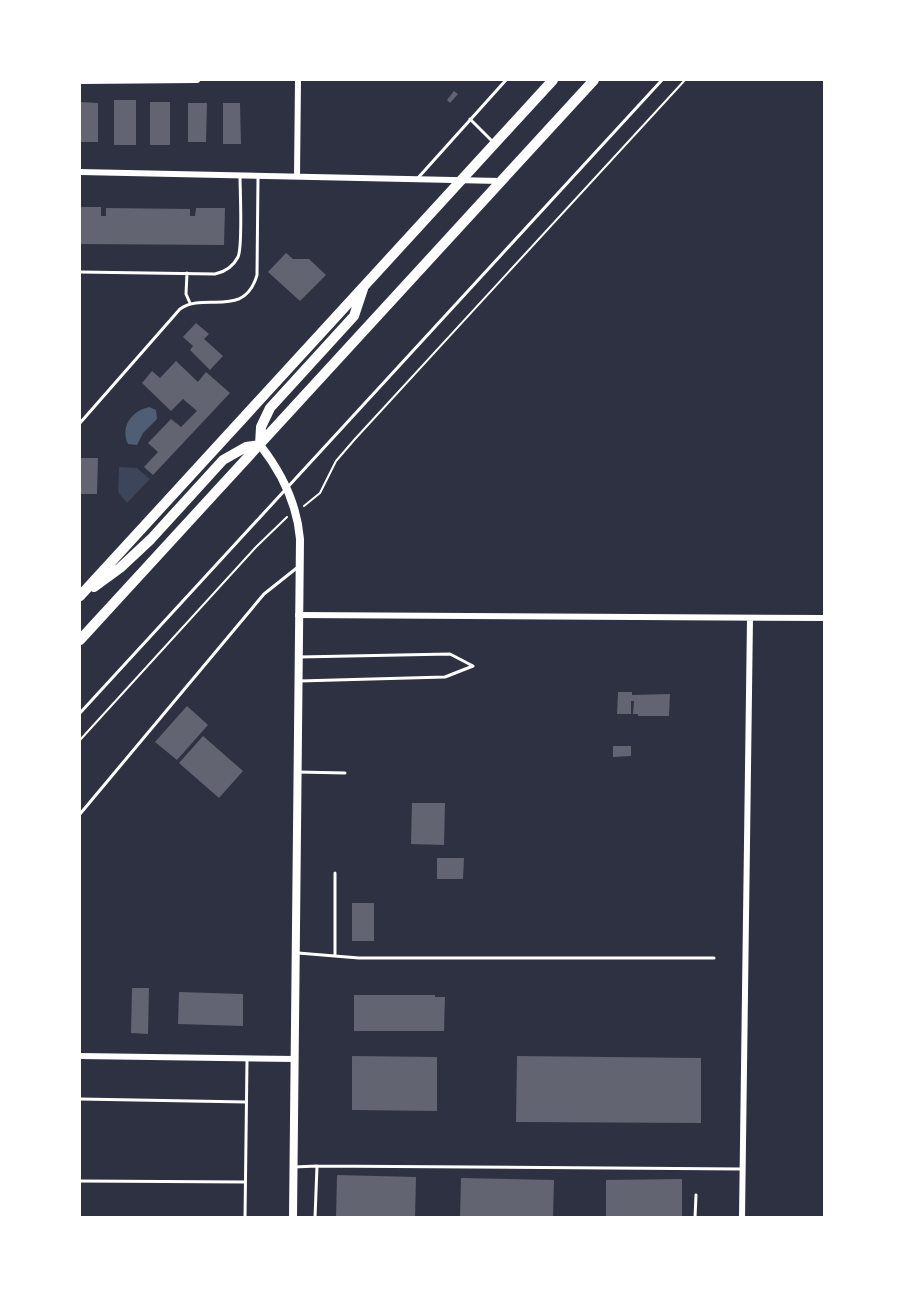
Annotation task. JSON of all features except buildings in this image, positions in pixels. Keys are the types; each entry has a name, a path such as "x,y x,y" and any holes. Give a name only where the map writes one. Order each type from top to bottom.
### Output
{"highway":[{"path":"80,596 553,80"},
{"path":"570,106 583,80"},
{"path":"80,640 594,80"},
{"path":"260,445 261,427 270,408 354,316 365,283"},
{"path":"80,596 120,568 151,539 223,460 246,447 260,445"}],"street":[{"path":"80,81 197,80"},
{"path":"297,80 297,176"},
{"path":"80,172 500,181"},
{"path":"260,445 276,465 287,487 299,526 293,1218"},
{"path":"298,615 825,618"},
{"path":"742,1218 750,618"},
{"path":"80,1056 295,1059"}],"lane":[{"path":"417,179 506,80"},
{"path":"80,713 662,80"},
{"path":"470,119 494,144"},
{"path":"80,272 220,273 229,268 238,256 240,248 240,176"},
{"path":"80,423 184,306 228,303 239,299 255,283 258,261 258,176"},
{"path":"187,273 186,294 190,304"},
{"path":"80,814 264,594 300,566"},
{"path":"297,657 450,654 473,666 445,677 297,681"},
{"path":"296,772 345,773"},
{"path":"335,873 335,956"},
{"path":"296,953 359,958 714,958"},
{"path":"245,1218 247,1058"},
{"path":"80,1099 246,1102"},
{"path":"294,1167 744,1169"},
{"path":"315,1218 316,1167"},
{"path":"80,1181 245,1182"},
{"path":"695,1218 696,1195"}],"path":[{"path":"310,503 320,493 336,462 355,439 685,80"},
{"path":"80,740 282,520"}],"shaded area":[{"path":"149,407 156,410 157,419 143,433 137,445 128,444 126,431 129,420 137,412"},
{"path":"119,467 137,468 150,479 127,503 118,492"}]}
